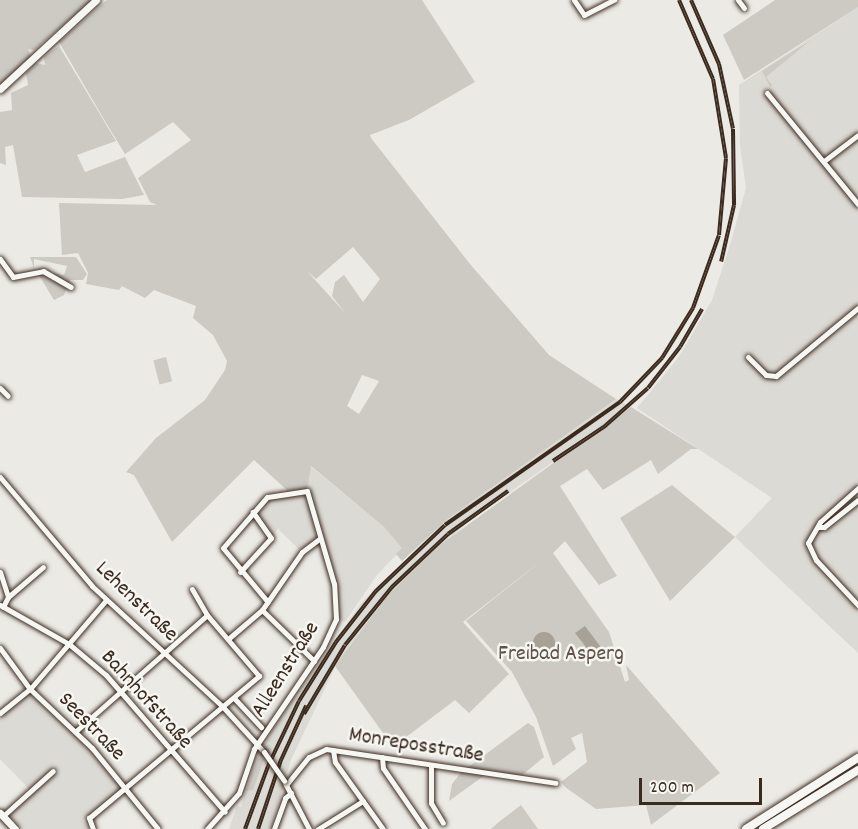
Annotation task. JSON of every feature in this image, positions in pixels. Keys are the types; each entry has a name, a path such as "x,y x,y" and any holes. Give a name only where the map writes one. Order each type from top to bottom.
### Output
{"highway":[{"path":"746,829 858,758"},
{"path":"763,829 858,770"}],"main road":[{"path":"0,89 96,0"},
{"path":"1,814 15,829"}],"street":[{"path":"574,0 584,15 614,0"},
{"path":"738,0 744,8"},
{"path":"767,93 858,204"},
{"path":"824,161 858,135"},
{"path":"0,259 13,277 44,271 71,287"},
{"path":"747,357 766,375 776,376 858,309"},
{"path":"0,388 8,396"},
{"name":"Lehenstraße","path":"0,477 106,600 223,707 262,748 291,793 309,829"},
{"path":"858,488 820,522 819,527 810,536 811,552 858,605"},
{"name":"Alleenstraße","path":"207,829 225,812 244,784 251,758 262,748 314,661 336,619 334,584 319,539 307,490 269,496 253,512"},
{"path":"819,527 824,527 858,500"},
{"path":"240,572 271,538 253,512 223,548 240,572 268,602"},
{"path":"228,639 262,610 302,552 319,539"},
{"path":"2,606 8,597 44,567"},
{"path":"0,572 8,597"},
{"path":"93,829 89,818 259,676 207,615 192,589"},
{"path":"0,713 30,689 106,600"},
{"name":"Bahnhofstraße","path":"2,606 69,644 120,690 225,812"},
{"path":"262,610 314,661"},
{"path":"76,731 163,651 207,615"},
{"name":"Seestraße","path":"0,648 30,689 76,731 158,829"},
{"name":"Alleenstraße","path":"234,698 261,727"},
{"path":"333,750 335,762 383,829"},
{"name":"Monreposstraße","path":"285,783 312,755 333,750 555,783"},
{"path":"382,757 383,768 425,829"},
{"path":"431,765 431,803 443,823"},
{"path":"1,814 53,771"},
{"path":"274,829 291,793"},
{"path":"318,829 329,827 363,801"}],"shaded area":[{"path":"858,7 858,653 735,537 772,498 637,408 678,358 712,300 730,245 746,188 740,146 739,85"},
{"path":"616,399 631,407 469,521 388,595 335,667 291,760 271,829 229,829 237,806 241,807 255,761 274,728 361,603 449,518"},
{"path":"310,466 384,527 403,548 377,575 345,622 336,619 336,598 319,540 302,552 278,529 271,538 253,512 264,499 289,492"},
{"path":"585,626 603,650 586,663 580,655 586,647 575,633"},
{"path":"544,632 552,635 555,643 552,651 544,654 536,651 533,643 536,635"},
{"path":"30,693 87,747 122,789 83,820 88,829 23,829 8,814 32,792 0,759 0,718"}],"green space":[{"path":"0,0 92,0 34,50 28,49 31,57 0,89"},
{"path":"107,0 422,0 475,82 409,120 370,135 371,138 470,264 549,355 616,399 449,518 402,561 396,554 402,548 384,527 311,466 307,491 289,492 254,460 172,542 134,475 126,472 156,438 205,400 225,370 227,361 213,335 193,318 196,306 154,290 145,298 122,286 119,290 86,284 88,273 78,253 62,255 59,203 157,205 150,202 138,178 191,140 173,122 125,154 59,42","holes":["353,247 380,279 363,302 344,275 335,282 332,296 345,313 307,271 316,279","362,375 379,381 359,414 347,406"]},
{"path":"775,0 858,0 858,7 744,80 723,35"},
{"path":"811,40 766,77 772,85 785,74 770,87 762,71"},
{"path":"59,46 116,141 77,155 85,172 125,157 144,195 122,199 22,197 13,145 5,147 6,165 0,163 0,112 12,110 11,93 28,85 26,73 36,63 45,65 44,57"},
{"path":"30,257 76,257 87,274 83,280 70,280 69,283 52,273 64,275 67,266 34,259 34,268"},
{"path":"37,272 67,288 64,295 54,300"},
{"path":"166,357 172,381 159,384 153,360"},
{"name":"Freibad Asperg","path":"631,407 698,449 691,449 658,474 651,460 603,490 587,469 560,486 617,576 599,585 565,541 553,553 609,632 625,682 629,680 626,665 720,773 651,825 646,805 596,809 565,787 561,782 587,762 582,733 571,738 576,749 553,766 536,717 512,672 466,621 541,561 463,622 509,674 469,713 455,700 393,747 335,666 388,595 440,545"},
{"path":"672,485 735,537 670,601 620,518"},
{"path":"528,723 534,727 544,757 521,776 467,768"},
{"path":"258,758 264,759 253,790 246,791"},
{"path":"463,770 485,775 449,801 452,784"},
{"path":"521,805 538,829 491,829 500,821"}],"railway":[{"path":"245,829 268,766 299,701 336,642 376,591 445,525 620,402 662,358 693,308 719,235 726,158 713,79 679,0"},
{"path":"691,0 719,64 733,129 734,205 721,262"},
{"path":"553,461 605,426 648,388 680,347 702,309"},
{"path":"304,714 345,645 392,587 448,534 508,491"},
{"path":"258,829 281,760 306,706"}]}
